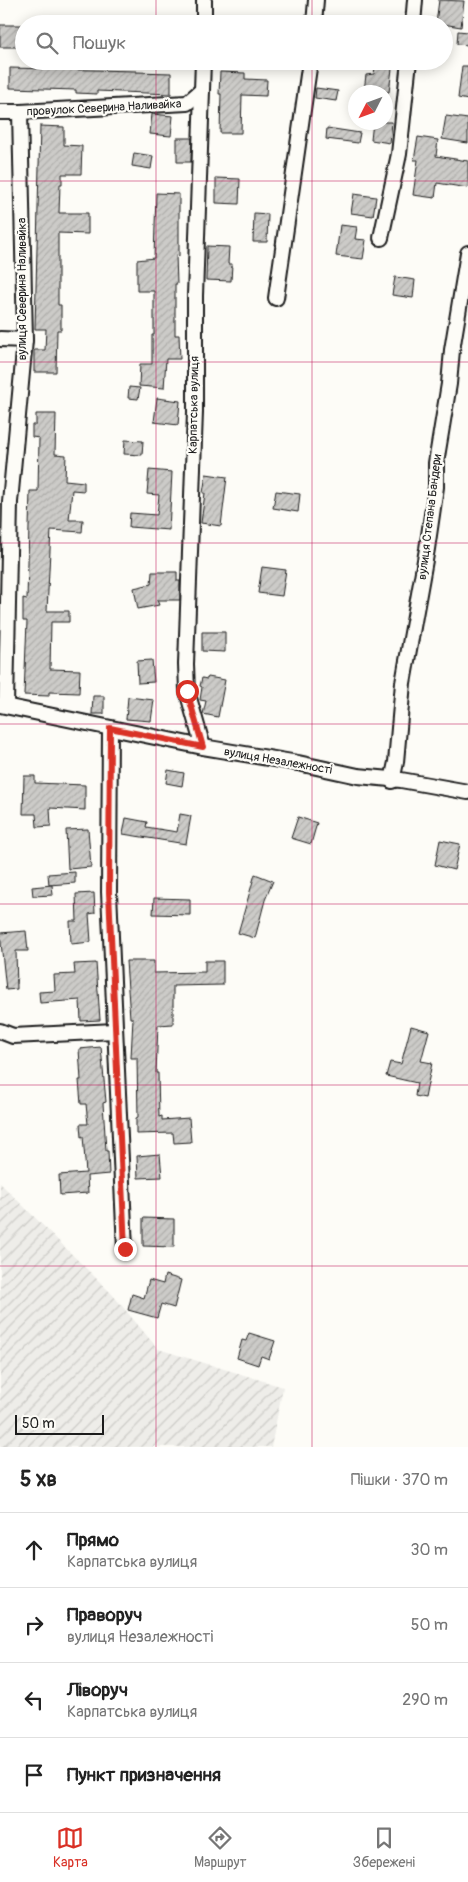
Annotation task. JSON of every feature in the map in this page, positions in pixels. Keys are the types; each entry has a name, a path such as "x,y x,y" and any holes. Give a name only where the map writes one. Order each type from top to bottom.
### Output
{"street":[{"path":"204,0 204,15"},
{"path":"315,15 316,0"},
{"path":"413,15 415,0"},
{"name":"Карпатська вулиця","path":"203,70 195,296 195,412 186,664 187,691 203,747"},
{"path":"276,298 309,70"},
{"path":"381,238 399,154 408,70"},
{"name":"провулок Северина Наливайка","path":"0,112 187,103 202,90"},
{"name":"вулиця Северина Наливайка","path":"3,705 5,502 24,340 20,112"},
{"name":"вулиця Степана Бандери","path":"392,781 396,762 403,683 427,549 436,487 436,463 468,253"},
{"path":"0,339 24,340"},
{"name":"вулиця Незалежності","path":"3,705 203,747 298,763 358,776 392,781 401,780 468,792"},
{"path":"110,728 109,892 125,1249"},
{"path":"0,1031 13,1036 115,1030"}],"shaded area":[{"path":"0,1183 112,1294 158,1349 283,1387 271,1447 0,1447"}],"building":[{"path":"439,0 464,1 461,27 453,26 453,15 437,15"},
{"path":"0,25 15,25 15,47 0,47"},
{"path":"458,31 468,32 468,45 457,44"},
{"path":"462,66 468,66 468,100 458,98"},
{"path":"10,68 15,68 15,70 94,70 171,73 171,94 97,91 97,94 76,93 76,90 10,88"},
{"path":"375,70 392,70 390,85 365,85 366,75 374,74"},
{"path":"220,72 245,73 245,79 267,80 266,96 242,95 241,133 220,133"},
{"path":"316,88 338,91 336,101 315,98"},
{"path":"152,114 173,116 171,136 150,134"},
{"path":"446,116 468,119 468,143 442,139"},
{"path":"40,126 64,127 64,145 82,146 81,174 62,174 59,213 88,213 88,234 58,233 58,305 61,305 61,330 57,330 56,372 34,372 34,350 45,350 46,329 35,329"},
{"path":"327,128 360,133 358,143 326,139"},
{"path":"372,130 391,130 390,143 371,140"},
{"path":"418,137 438,140 436,156 468,161 468,188 437,183 435,198 413,195 418,160 414,160"},
{"path":"177,138 192,138 191,162 177,162"},
{"path":"134,153 153,156 151,169 132,166"},
{"path":"216,178 240,179 239,204 216,203"},
{"path":"156,193 179,194 179,256 176,255 175,335 179,335 180,359 166,359 164,388 139,386 140,364 152,364 154,291 137,291 137,260 154,258"},
{"path":"354,194 376,197 373,216 351,213"},
{"path":"254,213 268,214 267,242 253,242"},
{"path":"340,225 357,227 355,239 366,240 363,259 336,256"},
{"path":"207,246 229,247 228,264 232,264 231,281 206,280"},
{"path":"395,277 415,280 413,298 392,295"},
{"path":"129,387 140,388 138,399 128,398"},
{"path":"157,398 180,401 178,425 154,422"},
{"path":"36,414 56,414 55,454 66,455 65,480 84,482 84,491 72,490 69,520 83,520 82,532 51,530 47,611 69,611 69,622 51,622 50,669 80,670 79,693 49,692 49,696 24,695 27,621 23,621 23,598 27,599 30,491 38,491 39,438 32,437 32,425 36,425"},
{"path":"125,440 143,441 142,455 124,454"},
{"path":"149,470 172,472 169,530 129,527 130,513 157,515 159,495 147,494"},
{"path":"206,474 227,477 221,526 201,523"},
{"path":"276,491 300,494 298,512 273,508"},
{"path":"262,567 286,570 282,596 258,593"},
{"path":"152,572 177,572 177,581 180,581 180,600 157,600 159,605 138,609 134,588 151,584"},
{"path":"202,632 225,632 225,652 202,651"},
{"path":"152,660 154,682 138,683 137,661"},
{"path":"208,677 225,680 218,717 203,714 206,701 200,700 202,687 200,686 202,678 207,679"},
{"path":"93,696 104,696 104,714 92,714"},
{"path":"128,697 154,700 151,721 126,719"},
{"path":"168,770 184,773 182,786 166,783"},
{"path":"24,776 35,776 35,783 85,785 85,810 50,808 51,826 37,827 36,814 23,814"},
{"path":"180,814 191,816 186,844 123,834 126,818 147,822 146,827 177,832"},
{"path":"298,817 317,823 311,844 291,838"},
{"path":"88,829 91,867 68,869 66,830"},
{"path":"440,840 460,844 454,870 435,865"},
{"path":"75,872 75,883 49,885 48,874"},
{"path":"255,874 273,881 265,900 255,938 238,933"},
{"path":"52,885 53,895 33,896 32,887"},
{"path":"94,893 95,913 89,914 91,942 71,944 70,921 77,921 76,894"},
{"path":"154,898 190,899 190,915 153,914"},
{"path":"26,931 28,951 16,951 17,989 6,990 0,933"},
{"path":"126,961 154,961 154,973 205,972 205,961 223,961 223,985 173,986 173,1024 158,1025 156,1073 158,1073 159,1117 162,1116 162,1120 189,1118 191,1142 174,1143 173,1133 136,1134 136,1118 138,1117 137,1058 131,1058 133,1018 130,1018"},
{"path":"96,963 100,1020 81,1021 80,1000 40,1003 39,992 55,991 54,975 75,974 74,964"},
{"path":"411,1026 429,1031 421,1061 432,1063 425,1098 415,1096 417,1083 386,1076 390,1062 401,1064"},
{"path":"101,1047 106,1102 103,1103 106,1151 108,1151 109,1174 87,1176 88,1193 60,1195 59,1175 86,1173 83,1136 81,1137 80,1124 88,1124 86,1104 81,1104 79,1049"},
{"path":"160,1154 162,1177 138,1178 137,1156"},
{"path":"143,1218 174,1219 174,1247 143,1246"},
{"path":"165,1275 181,1280 174,1308 161,1304 157,1318 128,1310 132,1294 144,1298 149,1280 163,1284"},
{"path":"249,1333 275,1341 269,1359 261,1356 258,1365 237,1358 242,1340 246,1341"}],"route":[{"path":"125,1249 109,892 110,728 203,747 187,691"}]}
